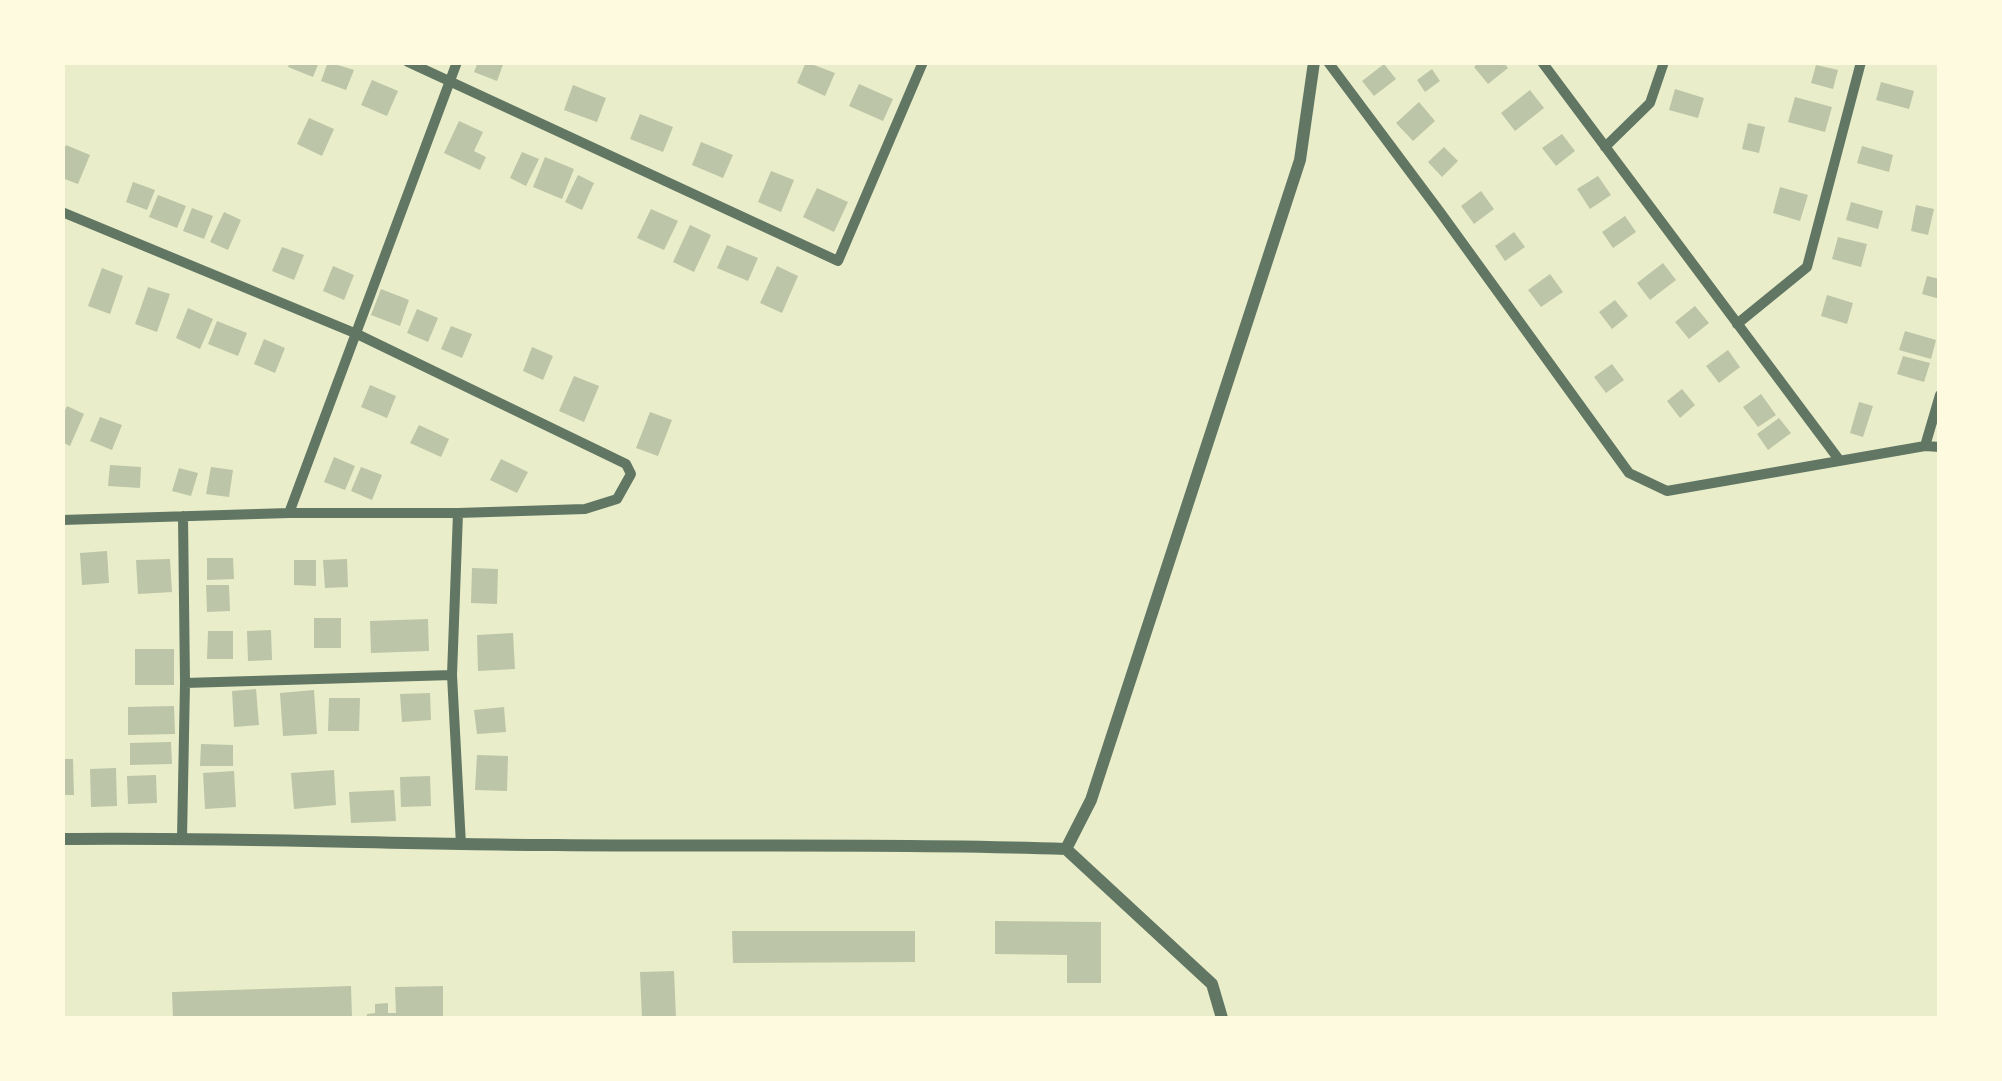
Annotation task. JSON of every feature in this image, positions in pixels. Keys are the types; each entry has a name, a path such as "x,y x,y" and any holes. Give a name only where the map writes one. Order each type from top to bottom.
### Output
{"street":[{"path":"408,62 838,260 923,62"},
{"path":"289,514 458,62"},
{"path":"1066,849 1091,800 1300,160 1314,62"},
{"path":"1328,62 1629,474 1667,492 1940,446"},
{"path":"1542,62 1840,461"},
{"path":"1606,147 1650,103 1664,62"},
{"path":"1737,324 1807,268 1861,62"},
{"path":"62,212 357,334 626,464 631,474 617,499 585,510 62,520"},
{"path":"1925,446 1940,395"},
{"path":"458,512 452,675 461,845"},
{"path":"182,838 183,516"},
{"path":"185,683 452,675"},
{"path":"62,839 1066,849 1212,984 1222,1018"}],"building":[{"path":"290,62 319,62 313,77 288,67"},
{"path":"328,62 354,70 346,90 321,81"},
{"path":"478,62 504,62 497,81 474,72"},
{"path":"806,62 835,73 825,96 797,83"},
{"path":"1479,62 1503,62 1508,68 1488,84 1474,67"},
{"path":"1384,64 1396,79 1374,96 1362,81"},
{"path":"1816,65 1838,70 1833,89 1811,83"},
{"path":"1432,69 1440,81 1425,92 1417,80"},
{"path":"372,80 398,91 387,116 361,105"},
{"path":"1881,82 1914,91 1909,109 1876,100"},
{"path":"859,84 893,99 883,121 849,106"},
{"path":"573,85 606,98 597,122 564,110"},
{"path":"1675,89 1704,98 1698,118 1669,110"},
{"path":"1530,90 1544,108 1515,131 1501,113"},
{"path":"1795,97 1832,107 1825,132 1788,122"},
{"path":"1419,102 1435,121 1413,141 1396,123"},
{"path":"640,114 673,127 663,152 630,139"},
{"path":"309,118 334,129 322,156 297,144"},
{"path":"459,121 483,132 474,151 486,157 480,170 444,153"},
{"path":"1748,123 1765,127 1759,153 1742,149"},
{"path":"1562,134 1575,151 1556,166 1542,148"},
{"path":"701,142 733,155 723,178 692,165"},
{"path":"66,145 90,155 78,184 62,178 62,153"},
{"path":"1862,146 1893,155 1889,172 1857,163"},
{"path":"1444,147 1458,161 1442,177 1428,162"},
{"path":"522,152 539,159 526,186 510,178"},
{"path":"545,157 574,169 562,199 533,187"},
{"path":"771,171 794,180 781,212 758,202"},
{"path":"578,175 594,183 582,210 565,202"},
{"path":"1598,176 1611,195 1590,209 1577,189"},
{"path":"133,182 155,190 147,210 126,202"},
{"path":"1780,187 1808,195 1800,221 1773,213"},
{"path":"817,188 848,202 834,232 803,217"},
{"path":"1481,191 1494,209 1474,224 1461,206"},
{"path":"158,195 186,206 177,228 149,217"},
{"path":"1851,202 1883,211 1878,229 1846,220"},
{"path":"1916,205 1934,209 1928,235 1911,231"},
{"path":"192,208 213,216 204,239 183,231"},
{"path":"651,209 678,221 664,250 637,238"},
{"path":"224,212 241,220 228,250 210,242"},
{"path":"1625,216 1636,232 1613,248 1602,232"},
{"path":"690,225 711,235 694,272 673,262"},
{"path":"1514,232 1525,247 1505,261 1495,246"},
{"path":"1838,237 1867,244 1861,267 1832,259"},
{"path":"727,245 758,258 748,281 717,268"},
{"path":"282,247 304,255 294,280 272,271"},
{"path":"1663,263 1676,280 1650,300 1637,283"},
{"path":"333,266 354,275 344,300 323,291"},
{"path":"777,266 798,276 782,313 760,303"},
{"path":"102,268 123,276 110,314 88,306"},
{"path":"1550,274 1563,292 1541,307 1528,290"},
{"path":"1927,276 1940,279 1940,299 1922,294"},
{"path":"148,287 170,294 157,332 135,324"},
{"path":"381,289 409,300 400,326 371,315"},
{"path":"1827,295 1853,303 1847,324 1821,316"},
{"path":"1615,300 1628,316 1612,329 1599,312"},
{"path":"1695,306 1709,323 1689,339 1675,322"},
{"path":"188,308 213,319 200,349 176,338"},
{"path":"417,309 438,318 428,342 407,333"},
{"path":"217,321 247,333 238,356 208,344"},
{"path":"451,326 472,334 462,358 441,349"},
{"path":"1905,331 1936,340 1931,359 1899,350"},
{"path":"264,339 285,348 275,373 254,364"},
{"path":"532,347 553,356 543,380 523,371"},
{"path":"1728,350 1740,367 1719,383 1706,366"},
{"path":"1903,356 1930,363 1924,382 1897,374"},
{"path":"1612,364 1624,380 1606,393 1594,377"},
{"path":"574,376 599,386 584,422 559,411"},
{"path":"370,385 396,396 387,418 361,407"},
{"path":"1682,389 1695,405 1680,418 1667,401"},
{"path":"1761,394 1776,415 1758,427 1743,407"},
{"path":"1859,402 1873,406 1863,437 1850,433"},
{"path":"67,406 84,414 70,446 62,442 62,416"},
{"path":"650,412 672,420 658,456 636,448"},
{"path":"100,417 122,425 112,450 90,441"},
{"path":"1779,418 1791,433 1768,450 1757,434"},
{"path":"419,425 449,439 441,457 410,443"},
{"path":"334,457 355,466 345,490 324,482"},
{"path":"501,459 528,472 517,493 490,480"},
{"path":"110,465 141,467 140,488 108,486"},
{"path":"211,467 233,470 229,497 206,494"},
{"path":"361,467 382,475 372,500 351,491"},
{"path":"179,468 198,473 191,496 172,491"},
{"path":"107,551 109,583 82,585 80,553"},
{"path":"207,558 233,558 234,579 207,580"},
{"path":"170,559 172,592 138,594 136,560"},
{"path":"347,559 348,587 325,588 323,560"},
{"path":"294,560 316,560 316,586 294,585"},
{"path":"472,568 498,569 497,604 471,603"},
{"path":"206,585 229,585 230,611 207,612"},
{"path":"314,618 341,618 341,648 314,648"},
{"path":"428,619 429,651 371,653 370,621"},
{"path":"271,630 272,660 248,661 247,631"},
{"path":"208,631 233,631 233,659 207,659"},
{"path":"513,633 515,669 478,671 477,635"},
{"path":"135,649 174,649 174,685 135,685"},
{"path":"256,689 259,725 234,727 232,691"},
{"path":"314,690 317,734 283,736 280,693"},
{"path":"430,693 431,720 402,722 400,694"},
{"path":"329,698 360,698 359,731 328,731"},
{"path":"174,706 175,734 128,735 128,707"},
{"path":"504,707 506,732 477,734 474,710"},
{"path":"171,742 172,764 130,765 130,743"},
{"path":"201,744 233,745 233,766 200,766"},
{"path":"477,755 508,756 507,791 475,790"},
{"path":"62,759 73,759 74,795 62,795"},
{"path":"116,768 117,806 91,807 90,769"},
{"path":"334,770 336,805 294,809 291,773"},
{"path":"234,771 236,807 205,809 203,773"},
{"path":"156,775 157,803 128,804 127,776"},
{"path":"430,776 431,806 401,807 400,777"},
{"path":"394,790 396,821 351,823 349,792"},
{"path":"995,921 1101,922 1101,983 1067,983 1067,955 995,954"},
{"path":"732,931 915,931 915,962 733,963"},
{"path":"674,971 676,1018 642,1018 640,972"},
{"path":"351,986 352,1018 173,1018 172,992"},
{"path":"443,986 443,1018 367,1018 367,1014 375,1013 375,1004 388,1003 388,1013 396,1013 395,987"}]}
